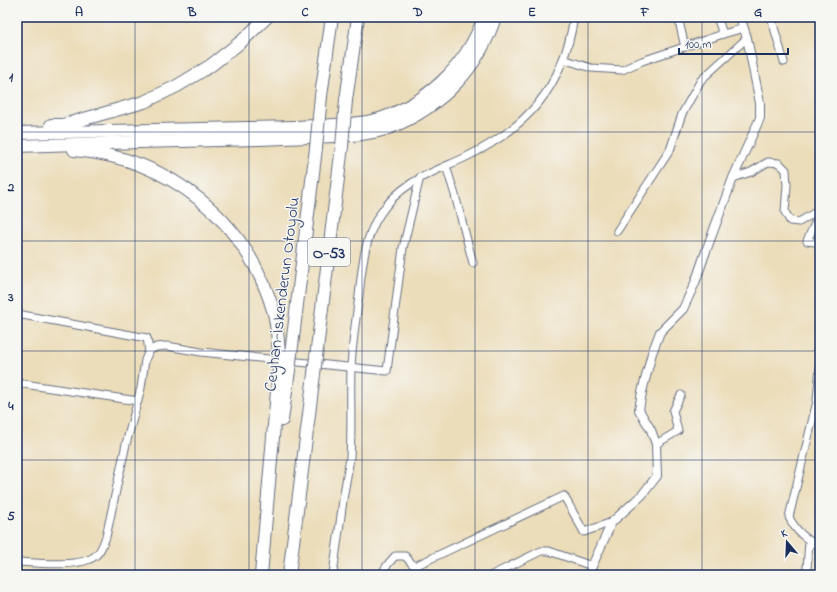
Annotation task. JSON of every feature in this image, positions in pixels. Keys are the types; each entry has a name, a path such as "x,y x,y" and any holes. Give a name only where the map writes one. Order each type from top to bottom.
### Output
{"highway":[{"path":"17,127 63,124 144,102 177,86 210,66 242,41 267,17"},
{"name":"Ceyhan-İskenderun Otoyolu","path":"262,575 285,353 316,148 321,96 332,17"},
{"name":"O-53","path":"289,575 342,146 346,100 358,17"},
{"path":"349,79 362,17"},
{"path":"17,133 303,127 365,123 388,116 410,106 433,90 454,70 470,48 484,17"},
{"path":"17,147 302,138 365,134 390,128 416,116 440,99 461,79 478,56 491,32 496,17"},
{"path":"17,147 86,151 117,157 137,163 162,174 206,203 223,220 238,239 252,261 265,289 274,314 285,353"}],"street":[{"path":"333,575 350,457 351,367 362,267 368,240 379,215 395,195 420,178 491,144 509,132 533,112 550,86 563,59 572,30 574,17"},
{"path":"678,17 685,47"},
{"path":"717,17 723,34"},
{"path":"416,566 564,496 584,532 612,522 642,495 657,476 656,444 651,430 639,410 652,353 660,332 683,309 695,283 733,178 760,118 760,103 747,38 740,17"},
{"path":"771,17 784,62"},
{"path":"563,59 591,68 622,70 642,61 744,28"},
{"path":"617,230 670,150 682,114 701,80 747,38"},
{"path":"733,178 751,172 768,162 779,163 786,170 787,185 785,212 790,221 799,222 814,213 818,216 807,241 815,242 820,240"},
{"path":"446,166 456,195 473,263"},
{"path":"149,351 156,347 167,346 201,352 387,371 403,248 420,178"},
{"path":"17,314 147,338 149,351 145,360 141,388 126,444 106,537 101,549 95,556 86,561 71,564 17,562"},
{"path":"820,326 820,367 817,401 789,517 794,527 809,541 820,547"},
{"path":"17,382 138,401"},
{"path":"656,444 678,431 673,411 681,394"},
{"path":"588,575 612,522"},
{"path":"805,575 807,569 809,541"},
{"path":"492,575 541,551 549,551 592,566"},
{"path":"382,575 388,564 395,556 405,556 416,566 422,575"}]}
